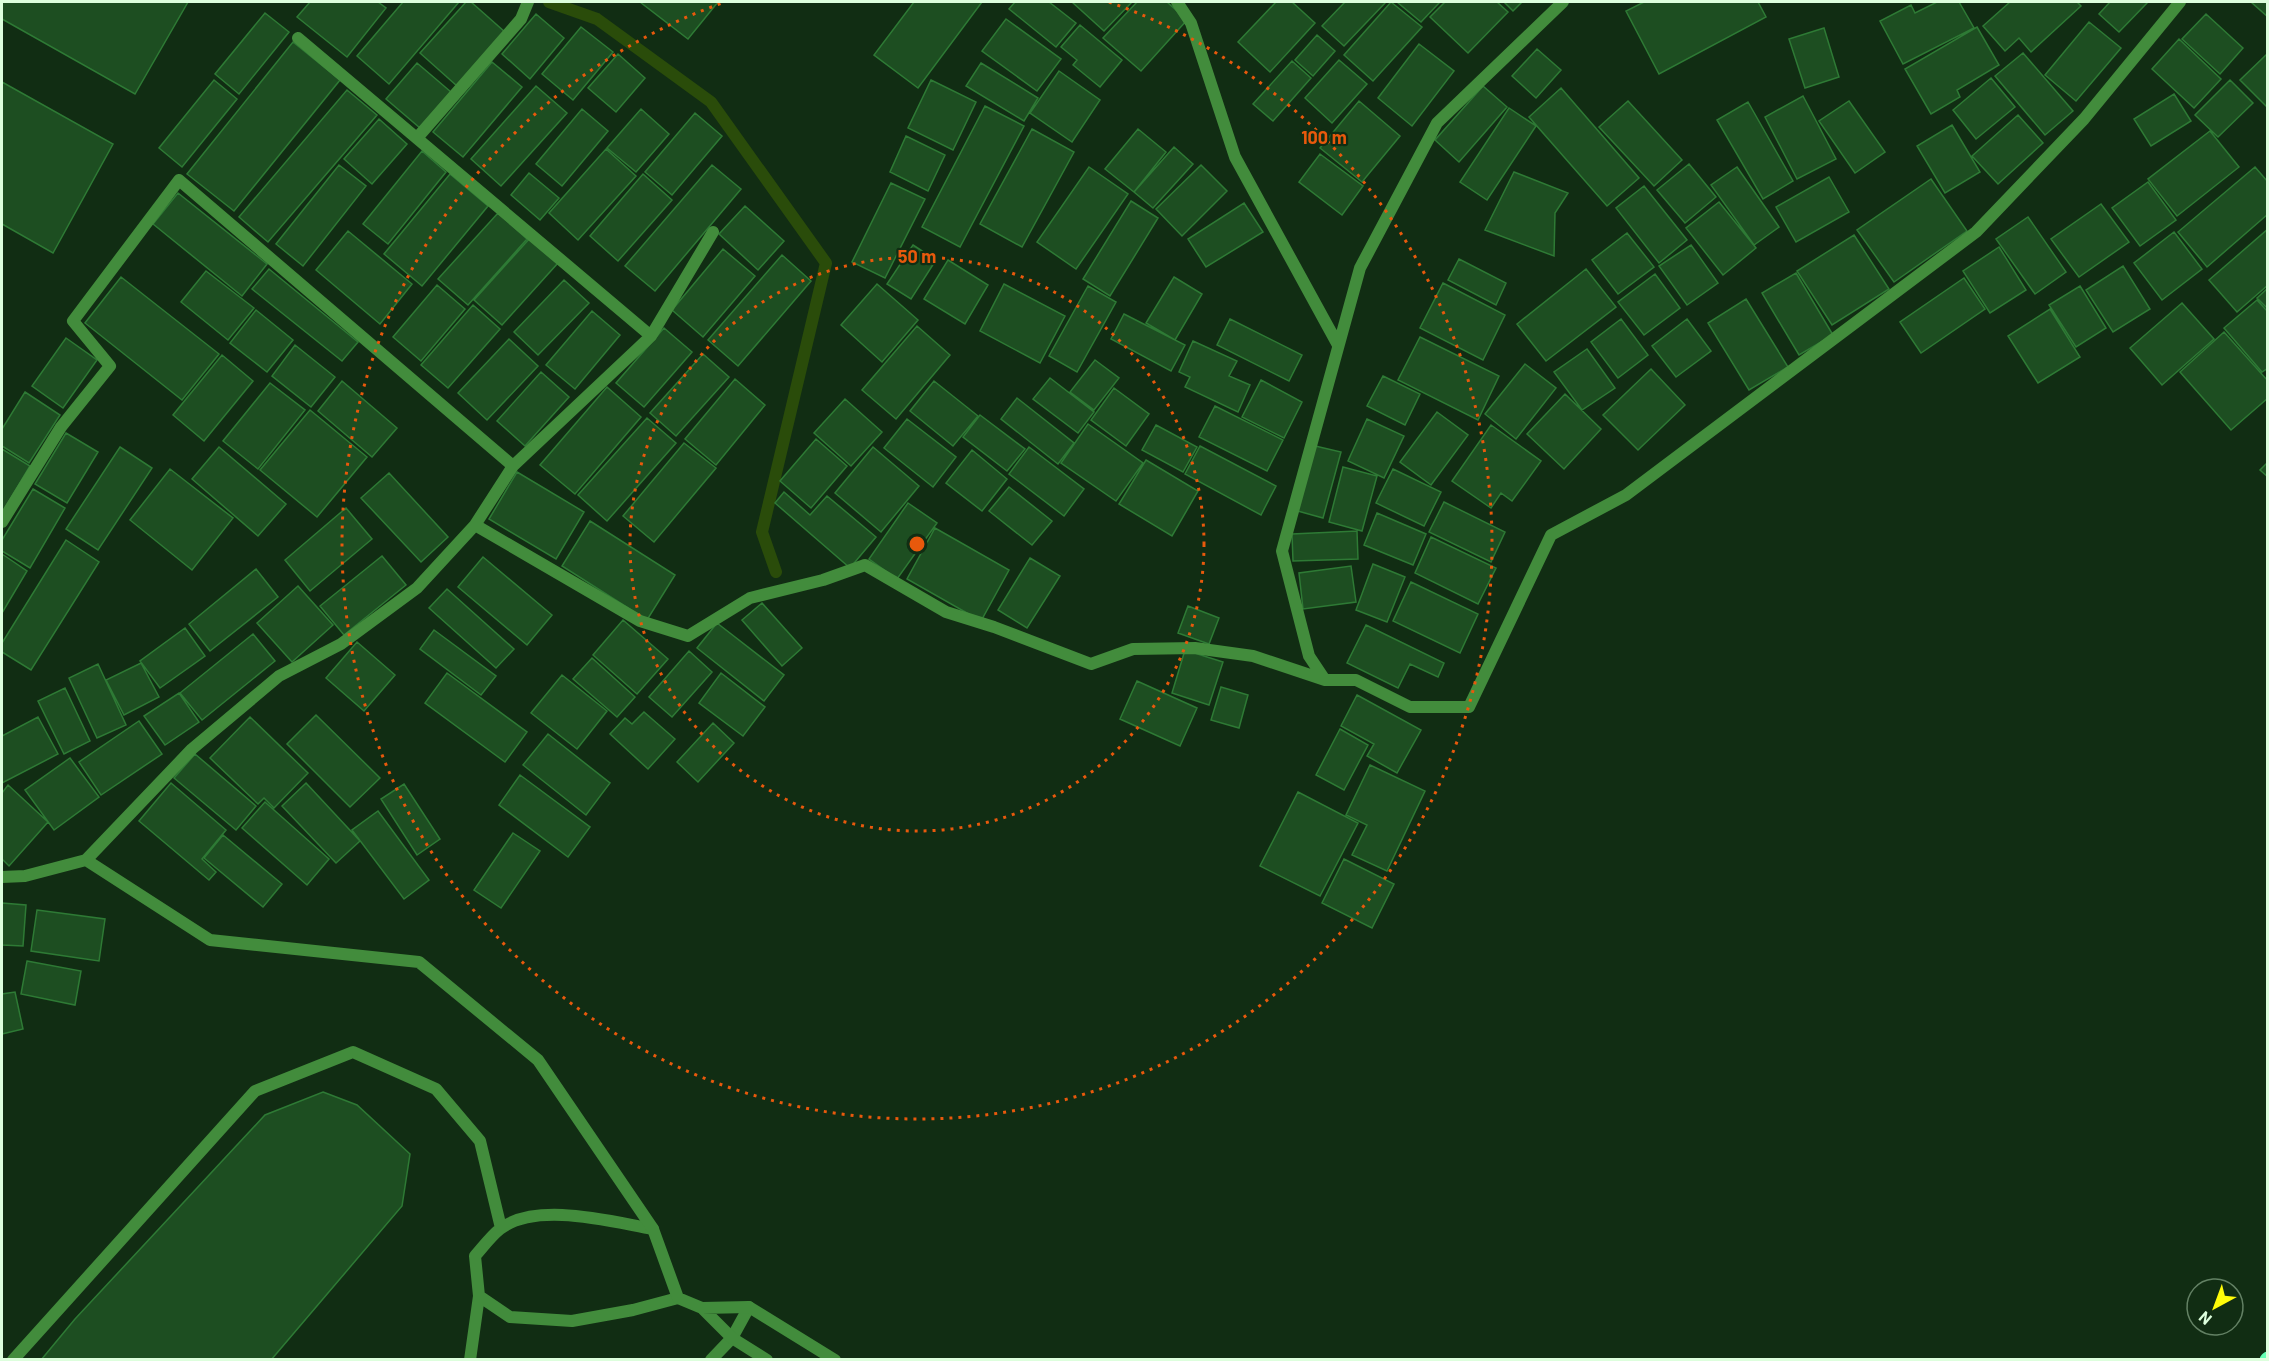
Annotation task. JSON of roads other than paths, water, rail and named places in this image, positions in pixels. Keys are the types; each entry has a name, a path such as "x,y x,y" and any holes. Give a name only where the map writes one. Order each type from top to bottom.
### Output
{"street":[{"path":"417,138 521,19 528,2"},
{"path":"1177,2 1191,23 1235,157 1338,345"},
{"path":"1324,680 1310,656 1282,551 1360,268 1437,123 1563,2"},
{"path":"475,525 640,621 688,636 750,598 823,580 865,565 946,612 994,627 1091,664 1133,649 1195,648 1253,656 1324,680 1356,680 1410,706 1469,707 1551,536 1626,495 1976,232 2084,119 2180,2"},
{"path":"298,38 651,336"},
{"path":"2,522 62,427 110,366 73,321 179,180 513,466"},
{"path":"2,877 25,876 86,860 192,748 279,676 341,644 417,588 475,525 513,466 651,336 713,231"},
{"path":"86,860 210,940 419,962 537,1060 653,1229 678,1298"},
{"path":"13,1359 255,1091 353,1052 436,1089 480,1141 501,1228"},
{"path":"470,1359 479,1296 475,1256 501,1228 535,1215 559,1214 653,1229"},
{"path":"479,1296 510,1317 572,1321 633,1310 678,1298 702,1308 732,1338 767,1359"},
{"path":"702,1308 749,1307 835,1359"},
{"path":"711,1359 732,1338 749,1307"}],"waterway":[{"path":"549,2 597,19 711,102 826,263 762,532 776,572"}]}
